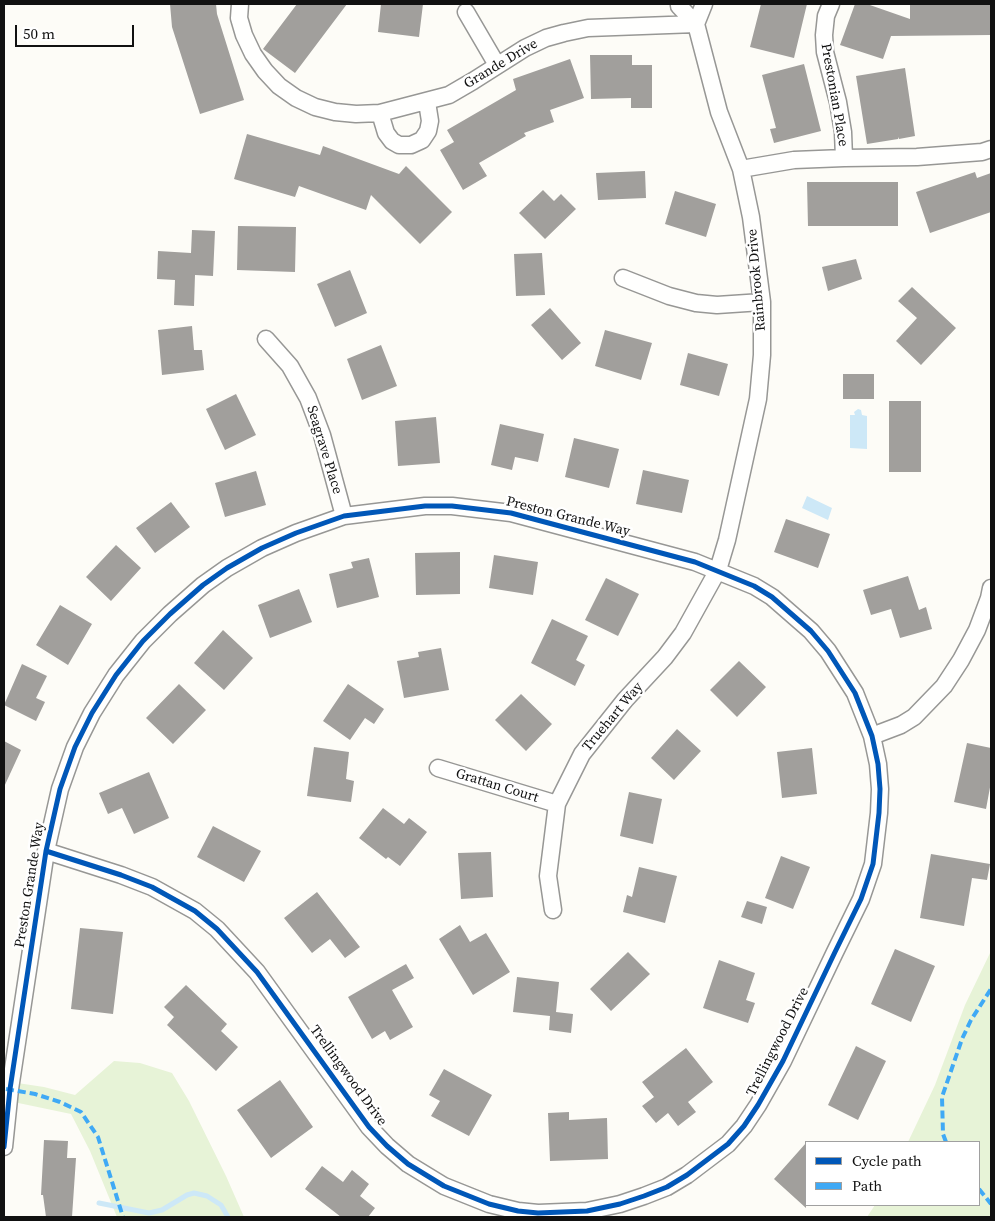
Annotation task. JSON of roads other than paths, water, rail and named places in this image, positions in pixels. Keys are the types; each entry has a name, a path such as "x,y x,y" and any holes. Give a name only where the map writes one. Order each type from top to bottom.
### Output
{"street":[{"name":"Grande Drive","path":"240,4 239,18 244,35 253,54 279,86 296,98 315,107 356,114 380,113 449,95 473,82 525,48 546,38 564,33 588,28 696,24"},
{"name":"Rainbrook Drive","path":"679,4 696,24 719,112 741,169 751,217 762,302 762,355 758,399 729,531 718,570"},
{"path":"696,24 704,4"},
{"name":"Prestonian Place","path":"831,4 826,16 825,52 840,109 844,158"},
{"path":"466,12 497,65"},
{"path":"380,113 386,133 392,141 411,145 422,140 428,131 430,121 428,102"},
{"name":"Prestonian Place","path":"741,169 794,160 917,157 991,150"},
{"path":"623,278 662,294 696,303 718,305 762,302"},
{"name":"Seagrave Place","path":"266,339 290,366 308,398 322,435 344,516"},
{"name":"Preston Grande Way","path":"4,1147 10,1089 46,851 60,789 75,746 92,713 116,675 143,641 170,614 204,585 227,568 262,548 296,533 344,516 425,506 485,508 511,512 718,570"},
{"name":"Trellingwood Drive","path":"46,851 152,887 195,911 217,929 257,972 369,1127 408,1164 444,1186 489,1204 518,1211 538,1212 588,1211 620,1204 667,1187 687,1175 728,1144 744,1126 758,1105 783,1061 836,952 873,864 877,839 880,789 878,764 872,736 855,693 828,651 811,631 772,597 754,586 718,570"},
{"name":"Truehart Way","path":"553,910 548,876 557,804 582,754 625,700 665,657 683,633 718,570"},
{"path":"872,736 901,726 914,717 944,686 977,630 991,588"},
{"name":"Grattan Court","path":"438,768 557,804"}],"water":[{"path":"858,409 861,410 862,415 867,416 867,449 850,448 850,415 855,415 854,412"},
{"path":"807,496 832,508 828,520 802,508"}],"waterway":[{"path":"99,1203 149,1213 162,1210 187,1195 194,1193 207,1196 221,1205 228,1217"}]}
